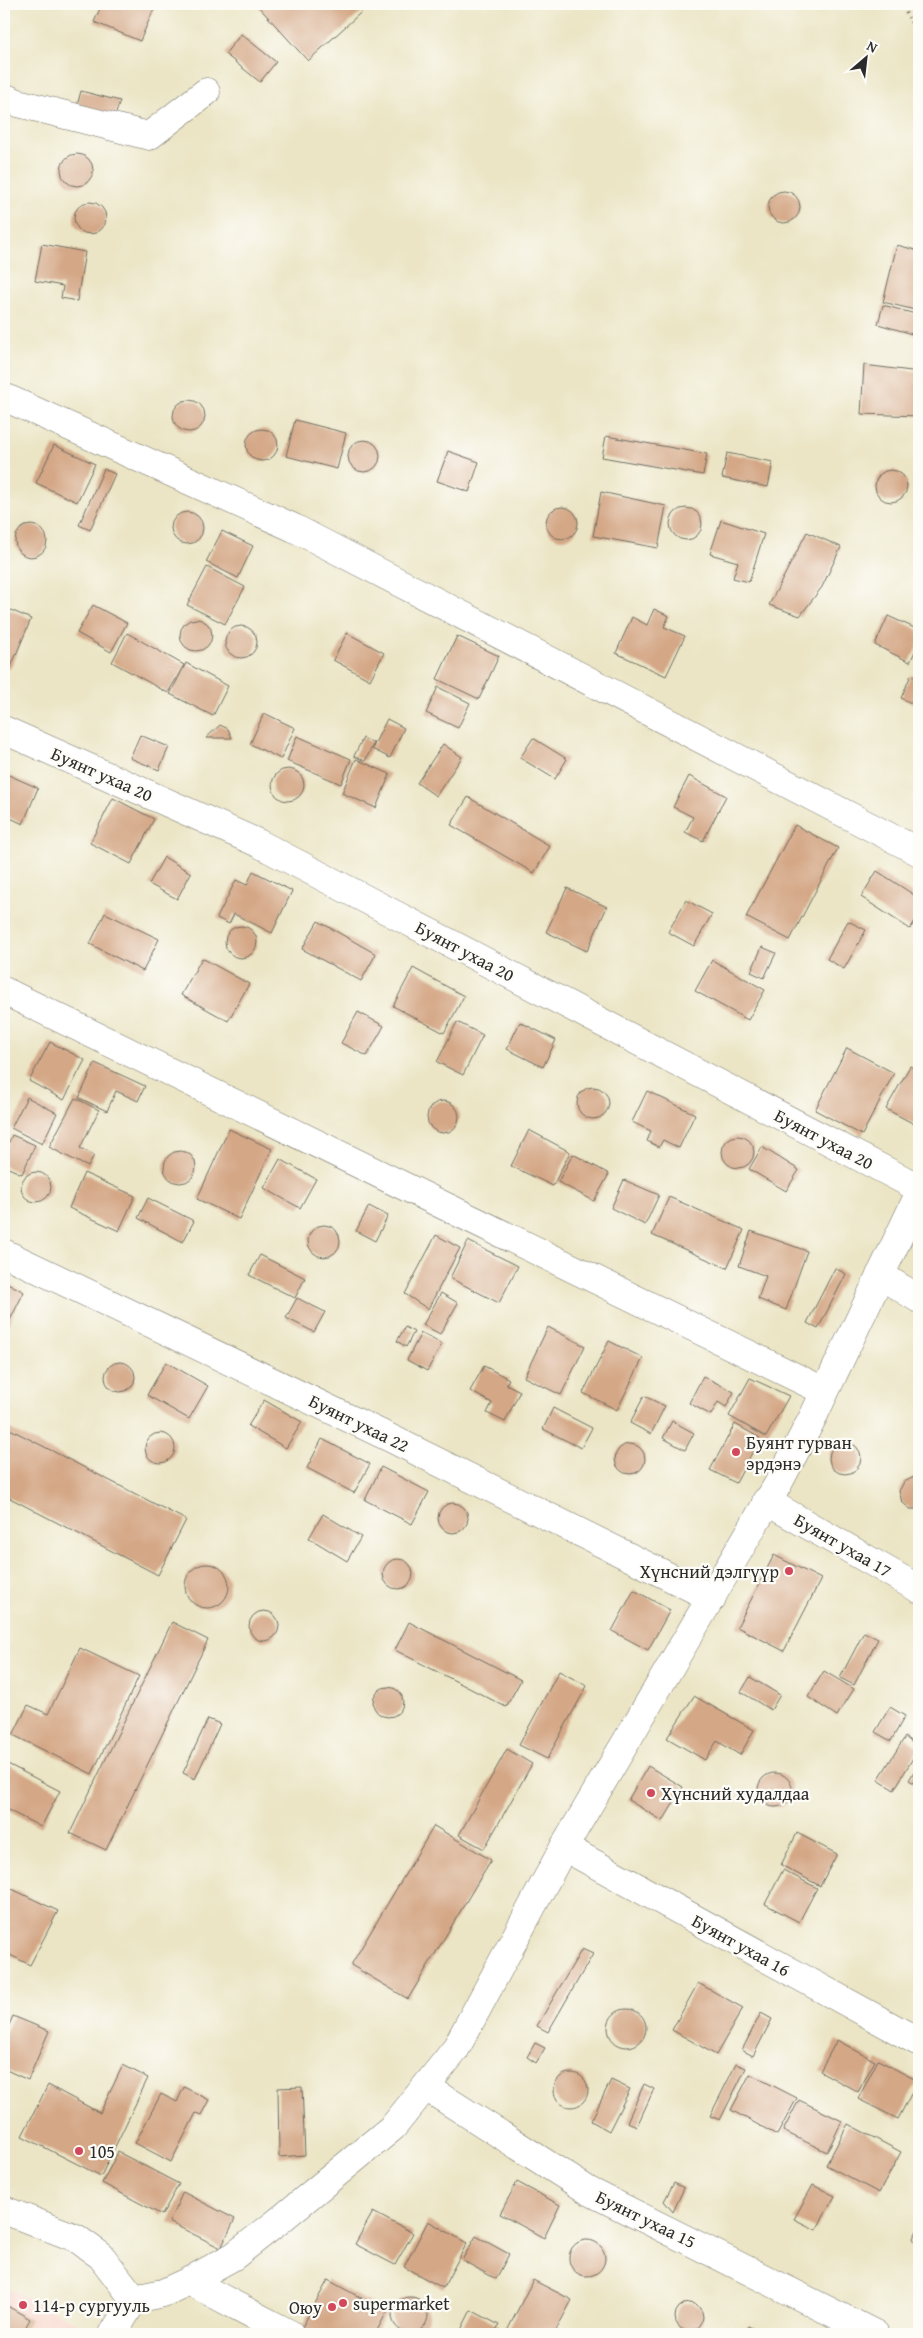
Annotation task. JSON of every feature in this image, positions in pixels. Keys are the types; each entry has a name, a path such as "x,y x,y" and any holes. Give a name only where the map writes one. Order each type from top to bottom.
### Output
{"street":[{"path":"4,97 18,104 149,136 206,92"},
{"path":"4,396 294,528 919,852"},
{"name":"Буянт ухаа 20","path":"4,730 258,843 919,1188"},
{"path":"4,991 824,1391"},
{"path":"113,2334 134,2299 163,2293 189,2281 234,2256 280,2220 393,2126 426,2088 455,2050 564,1847 712,1598 795,1451 919,1194"},
{"name":"Буянт ухаа 22","path":"4,1253 390,1438 712,1598"},
{"path":"880,1275 919,1299"},
{"name":"Буянт ухаа 17","path":"766,1501 919,1588"},
{"name":"Буянт ухаа 16","path":"564,1847 919,2042"},
{"name":"Буянт ухаа 15","path":"426,2088 589,2191 875,2334"},
{"path":"4,2210 76,2238 101,2256 134,2299"},
{"path":"189,2281 290,2334"}],"path":[{"path":"901,4 919,37"}],"shaded area":[{"name":"114-р сургууль","path":"4,2286 80,2324 74,2334 4,2334"}],"building":[{"path":"102,4 156,4 140,41 94,22"},
{"path":"256,4 370,4 308,61"},
{"path":"241,34 276,62 260,82 225,54"},
{"path":"81,91 120,101 115,116 77,106"},
{"path":"77,154 83,155 88,159 92,164 92,176 88,181 83,185 77,186 71,185 66,181 62,176 61,170 62,164 66,159 71,155"},
{"path":"784,191 790,192 795,196 799,201 799,213 795,218 790,222 784,223 778,222 773,218 769,213 768,207 769,201 773,196 778,192"},
{"path":"90,202 96,203 101,207 105,212 105,224 101,229 96,233 90,234 84,233 79,229 75,224 74,218 75,212 79,207 84,203"},
{"path":"42,244 85,252 77,301 61,298 63,286 35,281"},
{"path":"897,245 919,251 919,292 915,310 883,302"},
{"path":"883,305 919,315 919,336 878,324"},
{"path":"864,365 919,372 919,416 861,414"},
{"path":"189,400 195,401 200,405 204,410 204,422 200,427 195,431 189,432 183,431 178,427 174,422 173,416 174,410 178,405 183,401"},
{"path":"295,420 346,433 337,469 286,456"},
{"path":"262,429 268,430 273,434 277,439 277,451 273,456 268,460 262,461 256,460 251,456 247,451 246,445 247,439 251,434 256,430"},
{"path":"606,436 707,454 703,475 602,457"},
{"path":"364,440 370,441 375,445 379,450 379,462 375,467 370,471 364,472 358,471 353,467 349,462 348,456 349,450 353,445 358,441"},
{"path":"54,445 95,464 77,502 36,483"},
{"path":"448,451 479,462 469,492 437,481"},
{"path":"727,453 773,462 768,487 722,478"},
{"path":"104,469 115,474 90,530 79,525"},
{"path":"891,470 897,471 902,475 906,480 906,492 902,497 897,501 891,502 885,501 880,497 876,492 875,486 876,480 880,475 885,471"},
{"path":"601,492 666,506 658,548 593,536"},
{"path":"562,507 568,508 573,512 577,517 577,529 573,534 568,538 562,539 556,538 551,534 547,529 546,523 547,517 551,512 556,508"},
{"path":"686,508 692,509 697,513 701,518 701,530 697,535 692,539 686,540 680,539 675,535 671,530 670,524 671,518 675,513 680,509"},
{"path":"187,512 193,513 198,517 202,522 202,534 198,539 193,543 187,544 181,543 176,539 172,534 171,528 172,522 176,517 181,513"},
{"path":"721,520 764,534 749,582 733,578 738,562 710,554"},
{"path":"31,525 37,526 42,530 46,535 46,547 42,552 37,556 31,557 25,556 20,552 16,547 15,541 16,535 20,530 25,526"},
{"path":"222,531 253,546 238,578 206,562"},
{"path":"807,532 841,547 822,587 800,616 769,605"},
{"path":"207,567 245,587 225,624 187,605"},
{"path":"93,605 127,623 111,652 77,633"},
{"path":"4,607 31,619 10,669 4,666"},
{"path":"654,609 669,616 664,627 685,636 666,676 616,653 632,617 647,625"},
{"path":"888,616 919,630 919,643 910,662 875,645"},
{"path":"196,619 202,620 207,624 211,629 211,641 207,646 202,650 196,651 190,650 185,646 181,641 180,635 181,629 185,624 190,620"},
{"path":"241,626 247,627 252,631 256,636 256,648 252,653 247,657 241,658 235,657 230,653 226,648 225,642 226,636 230,631 235,627"},
{"path":"127,633 184,665 168,693 112,662"},
{"path":"347,633 384,653 370,680 333,660"},
{"path":"457,636 499,656 479,699 437,679"},
{"path":"186,663 228,686 213,716 170,694"},
{"path":"911,675 919,678 919,695 915,705 901,698"},
{"path":"438,687 470,703 458,728 426,713"},
{"path":"264,713 295,728 281,759 250,744"},
{"path":"387,719 404,728 390,758 372,749"},
{"path":"220,725 228,729 232,738 206,738"},
{"path":"140,735 169,747 159,770 130,758"},
{"path":"297,736 351,759 341,784 287,761"},
{"path":"363,738 374,743 365,761 354,756"},
{"path":"533,738 567,759 555,779 520,758"},
{"path":"443,744 462,757 436,796 417,783"},
{"path":"356,759 390,774 376,808 342,793"},
{"path":"288,769 294,770 299,774 303,779 303,791 299,796 294,800 288,801 282,800 277,796 273,791 272,785 273,779 277,774 282,770"},
{"path":"4,773 38,788 23,824 4,815"},
{"path":"689,776 726,796 703,841 685,832 693,817 673,807"},
{"path":"468,797 550,846 534,873 451,825"},
{"path":"113,798 154,819 131,864 90,843"},
{"path":"795,825 838,848 790,940 746,917"},
{"path":"164,857 191,873 177,899 149,884"},
{"path":"253,871 292,891 272,933 234,914 229,924 217,918 236,880 247,885"},
{"path":"877,871 919,898 919,915 910,929 861,897"},
{"path":"567,888 607,907 587,951 546,932"},
{"path":"686,900 712,914 694,946 668,932"},
{"path":"105,913 159,939 143,971 90,944"},
{"path":"318,921 376,954 361,981 302,949"},
{"path":"848,921 866,930 844,969 827,959"},
{"path":"241,926 247,927 252,931 256,936 256,948 252,953 247,957 241,958 235,957 230,953 226,948 225,942 226,936 230,931 235,927"},
{"path":"762,947 776,953 764,978 751,972"},
{"path":"202,958 249,984 228,1021 181,995"},
{"path":"712,960 765,990 748,1020 695,991"},
{"path":"413,968 464,996 444,1033 393,1006"},
{"path":"358,1012 384,1026 367,1056 341,1043"},
{"path":"457,1022 483,1035 463,1075 437,1062"},
{"path":"520,1022 556,1040 543,1067 507,1049"},
{"path":"50,1042 85,1060 64,1100 29,1081"},
{"path":"847,1048 894,1073 862,1135 815,1110"},
{"path":"95,1063 145,1086 138,1101 116,1091 107,1111 79,1098"},
{"path":"910,1066 919,1071 919,1119 916,1125 886,1109"},
{"path":"593,1087 599,1088 604,1092 608,1097 608,1109 604,1114 599,1118 593,1119 587,1118 582,1114 578,1109 577,1103 578,1097 582,1092 587,1088"},
{"path":"647,1091 695,1114 679,1148 663,1140 659,1147 647,1141 651,1131 632,1122"},
{"path":"27,1097 57,1113 42,1144 11,1128"},
{"path":"75,1098 99,1110 80,1148 94,1155 88,1167 49,1147"},
{"path":"443,1101 449,1102 454,1106 458,1111 458,1123 454,1128 449,1132 443,1133 437,1132 432,1128 428,1123 427,1117 428,1111 432,1106 437,1102"},
{"path":"229,1129 272,1149 239,1219 197,1199"},
{"path":"529,1130 570,1152 553,1186 511,1166"},
{"path":"12,1135 35,1145 22,1174 4,1166 4,1153"},
{"path":"738,1136 744,1137 749,1141 753,1146 753,1158 749,1163 744,1167 738,1168 732,1167 727,1163 723,1158 722,1152 723,1146 727,1141 732,1137"},
{"path":"762,1147 799,1170 786,1191 749,1169"},
{"path":"180,1151 186,1152 191,1156 195,1161 195,1173 191,1178 186,1182 180,1183 174,1182 169,1178 165,1173 164,1167 165,1161 169,1156 174,1152"},
{"path":"573,1154 609,1174 594,1201 558,1182"},
{"path":"280,1159 316,1179 300,1208 264,1188"},
{"path":"36,1172 42,1173 50,1181 50,1193 42,1201 36,1202 30,1201 22,1193 21,1187 22,1181 30,1173"},
{"path":"84,1173 135,1196 119,1231 69,1208"},
{"path":"624,1180 659,1195 645,1225 611,1208"},
{"path":"669,1197 744,1230 727,1268 652,1235"},
{"path":"148,1198 194,1221 183,1242 138,1218"},
{"path":"369,1206 388,1216 375,1241 356,1231"},
{"path":"324,1225 330,1226 335,1230 339,1235 339,1247 335,1252 330,1256 324,1257 318,1256 313,1252 309,1247 308,1241 309,1235 313,1230 318,1226"},
{"path":"751,1231 807,1251 786,1310 758,1299 766,1276 739,1266"},
{"path":"436,1235 460,1248 428,1309 405,1294"},
{"path":"468,1241 518,1266 499,1303 450,1278"},
{"path":"260,1255 305,1278 295,1298 249,1275"},
{"path":"835,1268 846,1274 818,1329 807,1323"},
{"path":"4,1281 24,1292 4,1332"},
{"path":"441,1293 458,1303 440,1334 423,1325"},
{"path":"297,1298 325,1312 314,1332 286,1318"},
{"path":"405,1327 414,1332 406,1347 397,1341"},
{"path":"548,1327 585,1346 561,1395 524,1377"},
{"path":"421,1333 442,1344 427,1371 407,1360"},
{"path":"609,1341 643,1358 617,1410 583,1393"},
{"path":"120,1362 131,1366 135,1377 131,1388 120,1392 109,1388 105,1377 109,1366"},
{"path":"166,1362 208,1386 189,1419 147,1395"},
{"path":"484,1366 509,1379 506,1384 520,1391 505,1422 487,1413 492,1403 470,1391"},
{"path":"703,1376 734,1392 726,1407 718,1402 711,1415 689,1403"},
{"path":"750,1378 789,1396 766,1437 729,1416"},
{"path":"644,1396 665,1406 651,1434 630,1423"},
{"path":"264,1400 302,1422 286,1448 248,1426"},
{"path":"553,1408 592,1428 581,1448 543,1429"},
{"path":"672,1421 694,1433 685,1450 663,1438"},
{"path":"735,1424 760,1438 736,1483 710,1470"},
{"path":"4,1426 186,1520 158,1575 4,1495"},
{"path":"160,1433 166,1434 174,1442 174,1454 166,1462 160,1463 154,1462 146,1454 145,1448 146,1442 154,1434"},
{"path":"322,1439 370,1464 354,1493 307,1468"},
{"path":"845,1442 851,1443 856,1447 860,1452 860,1464 856,1469 851,1473 845,1474 839,1473 834,1469 830,1464 829,1458 830,1452 834,1447 839,1443"},
{"path":"630,1444 640,1449 645,1459 640,1469 630,1474 620,1469 615,1459 620,1449"},
{"path":"381,1467 429,1492 412,1524 365,1500"},
{"path":"914,1477 919,1477 919,1509 910,1509 902,1502 899,1491 904,1482"},
{"path":"453,1503 463,1508 468,1518 463,1528 453,1533 443,1528 438,1518 443,1508"},
{"path":"323,1514 361,1537 347,1561 309,1538"},
{"path":"774,1555 821,1579 784,1651 737,1627"},
{"path":"398,1559 408,1564 413,1574 408,1584 398,1589 388,1584 383,1574 388,1564"},
{"path":"203,1564 211,1564 223,1570 229,1586 223,1602 211,1608 203,1608 191,1602 185,1590 185,1582 191,1570"},
{"path":"634,1590 670,1610 648,1650 612,1631"},
{"path":"264,1611 274,1616 279,1626 274,1636 264,1641 254,1636 249,1626 254,1616"},
{"path":"172,1622 208,1640 106,1850 70,1833"},
{"path":"409,1622 521,1680 506,1707 395,1650"},
{"path":"864,1632 878,1639 854,1685 840,1678"},
{"path":"80,1648 139,1676 92,1774 13,1735 28,1705 48,1714"},
{"path":"559,1671 587,1686 547,1759 519,1745"},
{"path":"824,1671 854,1689 837,1716 808,1697"},
{"path":"750,1677 780,1695 771,1710 741,1692"},
{"path":"388,1687 394,1688 402,1696 402,1708 394,1716 388,1717 382,1716 374,1708 373,1702 374,1696 382,1688"},
{"path":"694,1696 754,1730 740,1755 717,1741 705,1760 667,1738"},
{"path":"890,1707 905,1716 891,1741 875,1732"},
{"path":"208,1719 220,1724 195,1779 183,1773"},
{"path":"905,1737 919,1748 894,1790 878,1780"},
{"path":"507,1749 532,1764 484,1849 459,1835"},
{"path":"4,1762 60,1791 41,1827 4,1808"},
{"path":"919,1763 919,1786 909,1780"},
{"path":"648,1766 683,1787 663,1821 628,1800"},
{"path":"775,1773 782,1774 787,1778 791,1783 791,1797 787,1802 782,1806 775,1807 768,1806 763,1802 759,1797 758,1790 759,1783 763,1778 768,1774"},
{"path":"434,1826 491,1860 408,1999 351,1965"},
{"path":"797,1833 837,1854 820,1886 781,1865"},
{"path":"783,1870 817,1888 799,1922 765,1904"},
{"path":"12,1889 58,1911 30,1965 4,1952 4,1904"},
{"path":"582,1949 593,1954 548,2032 537,2026"},
{"path":"698,1983 743,2008 716,2055 672,2030"},
{"path":"627,2009 640,2015 646,2028 640,2041 627,2047 614,2041 608,2028 614,2015"},
{"path":"761,2013 772,2019 753,2056 742,2050"},
{"path":"13,2016 49,2031 28,2080 4,2069 4,2036"},
{"path":"837,2040 875,2061 858,2092 820,2071"},
{"path":"535,2043 545,2048 536,2063 527,2057"},
{"path":"878,2060 918,2081 898,2119 858,2099"},
{"path":"736,2064 746,2068 720,2120 710,2116"},
{"path":"123,2065 148,2078 101,2176 22,2136 48,2085 100,2113"},
{"path":"571,2073 578,2074 583,2078 587,2083 587,2097 583,2102 578,2106 571,2107 564,2106 559,2102 555,2097 554,2090 555,2083 559,2078 564,2074"},
{"path":"750,2074 797,2098 777,2135 731,2110"},
{"path":"611,2080 630,2089 609,2131 591,2121"},
{"path":"644,2084 654,2089 637,2126 627,2122"},
{"path":"184,2087 209,2100 201,2115 196,2113 171,2162 135,2143 161,2094 177,2102"},
{"path":"302,2087 305,2155 279,2157 278,2088"},
{"path":"799,2100 842,2121 827,2152 783,2131"},
{"path":"848,2124 901,2152 879,2193 826,2165"},
{"path":"118,2152 179,2184 162,2215 102,2183"},
{"path":"517,2182 560,2205 544,2238 500,2214"},
{"path":"674,2183 684,2188 673,2212 664,2201"},
{"path":"813,2185 835,2196 816,2230 794,2219"},
{"path":"183,2192 235,2219 221,2248 169,2222"},
{"path":"373,2212 413,2233 395,2265 355,2244"},
{"path":"428,2221 467,2243 443,2288 404,2267"},
{"path":"919,2227 919,2250 913,2238"},
{"path":"476,2236 509,2254 496,2279 462,2260"},
{"path":"587,2240 594,2241 600,2245 604,2251 604,2265 600,2271 594,2275 587,2276 580,2275 574,2271 570,2265 569,2258 570,2251 574,2245 580,2241"},
{"name":"supermarket","path":"328,2280 387,2312 375,2334 311,2334 301,2329"},
{"path":"533,2280 572,2300 554,2334 513,2334 507,2331"},
{"path":"410,2297 422,2303 428,2315 422,2327 410,2333 398,2327 392,2315 398,2303"},
{"path":"689,2303 699,2307 703,2317 699,2327 689,2331 679,2327 675,2317 679,2307"},
{"path":"4,2304 30,2319 22,2334 4,2334"},
{"path":"471,2310 499,2325 494,2334 459,2334"},
{"path":"748,2326 764,2334 744,2334"}],"place":[{"name":"Буянт гурван эрдэнэ","path":"736,1452"},
{"name":"Хүнсний дэлгүүр","path":"789,1571"},
{"name":"Хүнсний худалдаа","path":"651,1793"},
{"name":"105","path":"79,2151"},
{"name":"supermarket","path":"343,2303"},
{"name":"114-р сургууль","path":"23,2305"},
{"name":"Оюу","path":"332,2307"}]}
